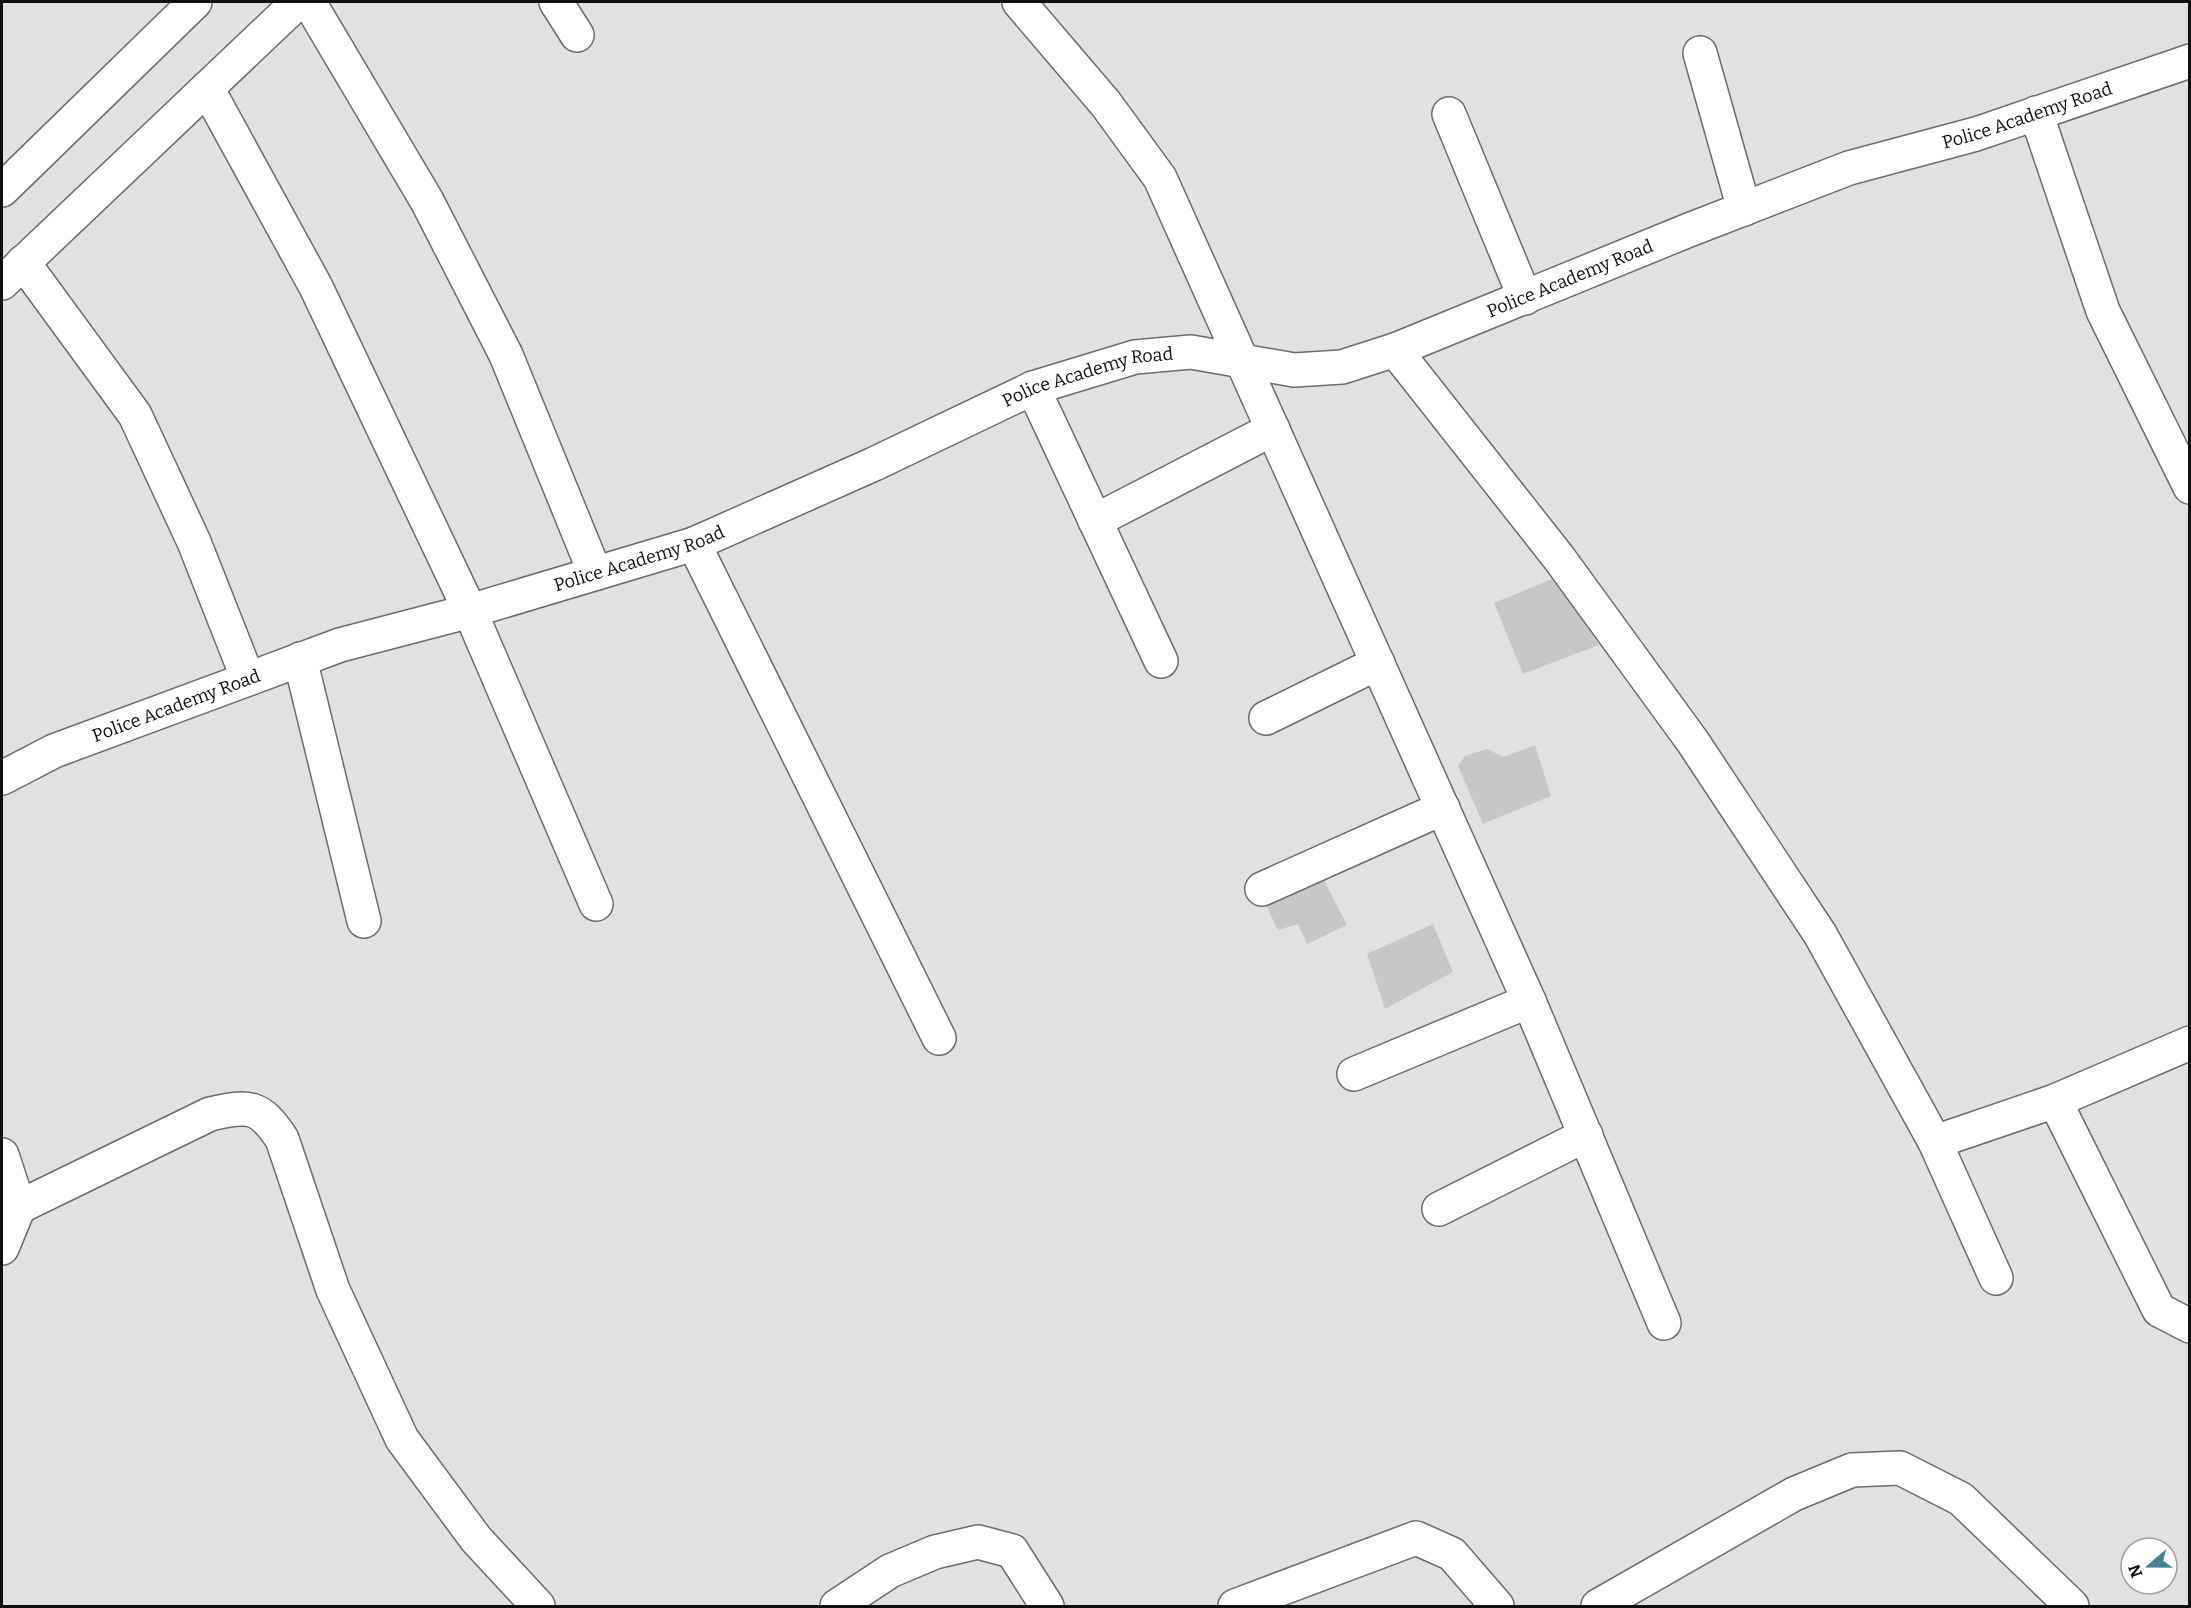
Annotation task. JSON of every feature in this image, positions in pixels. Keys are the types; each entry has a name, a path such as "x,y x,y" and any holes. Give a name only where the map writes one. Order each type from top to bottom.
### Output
{"street":[{"path":"2,190 195,2"},
{"path":"248,679 194,542 135,415 12,272 298,2"},
{"path":"309,2 427,201 506,356 595,573"},
{"path":"556,2 577,35"},
{"path":"1019,2 1106,104 1160,178 1529,1001 1664,1323"},
{"path":"1700,53 1744,209"},
{"name":"Police Academy Road","path":"2,778 54,751 340,645 470,611 694,544 874,465 1033,388 1135,357 1191,352 1294,370 1342,368 1395,350 1849,168 1976,134 2190,61"},
{"path":"207,88 316,287 470,611 596,904"},
{"path":"2036,113 2103,311 2190,487"},
{"path":"1449,114 1526,298"},
{"path":"1395,350 1559,558 1693,742 1820,934 1935,1142 1996,1278"},
{"path":"1033,388 1161,661"},
{"path":"1095,521 1272,429"},
{"path":"694,544 939,1038"},
{"path":"300,659 364,921"},
{"path":"1266,718 1378,663"},
{"path":"1262,889 1443,808"},
{"path":"1354,1074 1529,1001"},
{"path":"1935,1142 2055,1101 2190,1043"},
{"path":"2055,1101 2159,1310 2190,1326"},
{"path":"19,1207 210,1114 233,1109 254,1111 267,1117 282,1139 333,1290 402,1439 476,1539 538,1606"},
{"path":"1439,1209 1586,1135"},
{"path":"2,1155 19,1207 2,1248"},
{"path":"1598,1606 1794,1494 1852,1470 1900,1468 1960,1499 2072,1606"},
{"path":"1235,1606 1416,1538 1452,1554 1497,1606"},
{"path":"837,1606 890,1571 935,1552 978,1542 1012,1551 1047,1606"}],"building":[{"path":"1557,577 1599,645 1523,674 1494,603"},
{"path":"1535,745 1551,796 1483,824 1458,766 1465,756 1487,749 1503,757"},
{"path":"1323,878 1347,925 1307,944 1298,924 1278,930 1265,903"},
{"path":"1433,924 1453,972 1385,1009 1367,954"}]}
